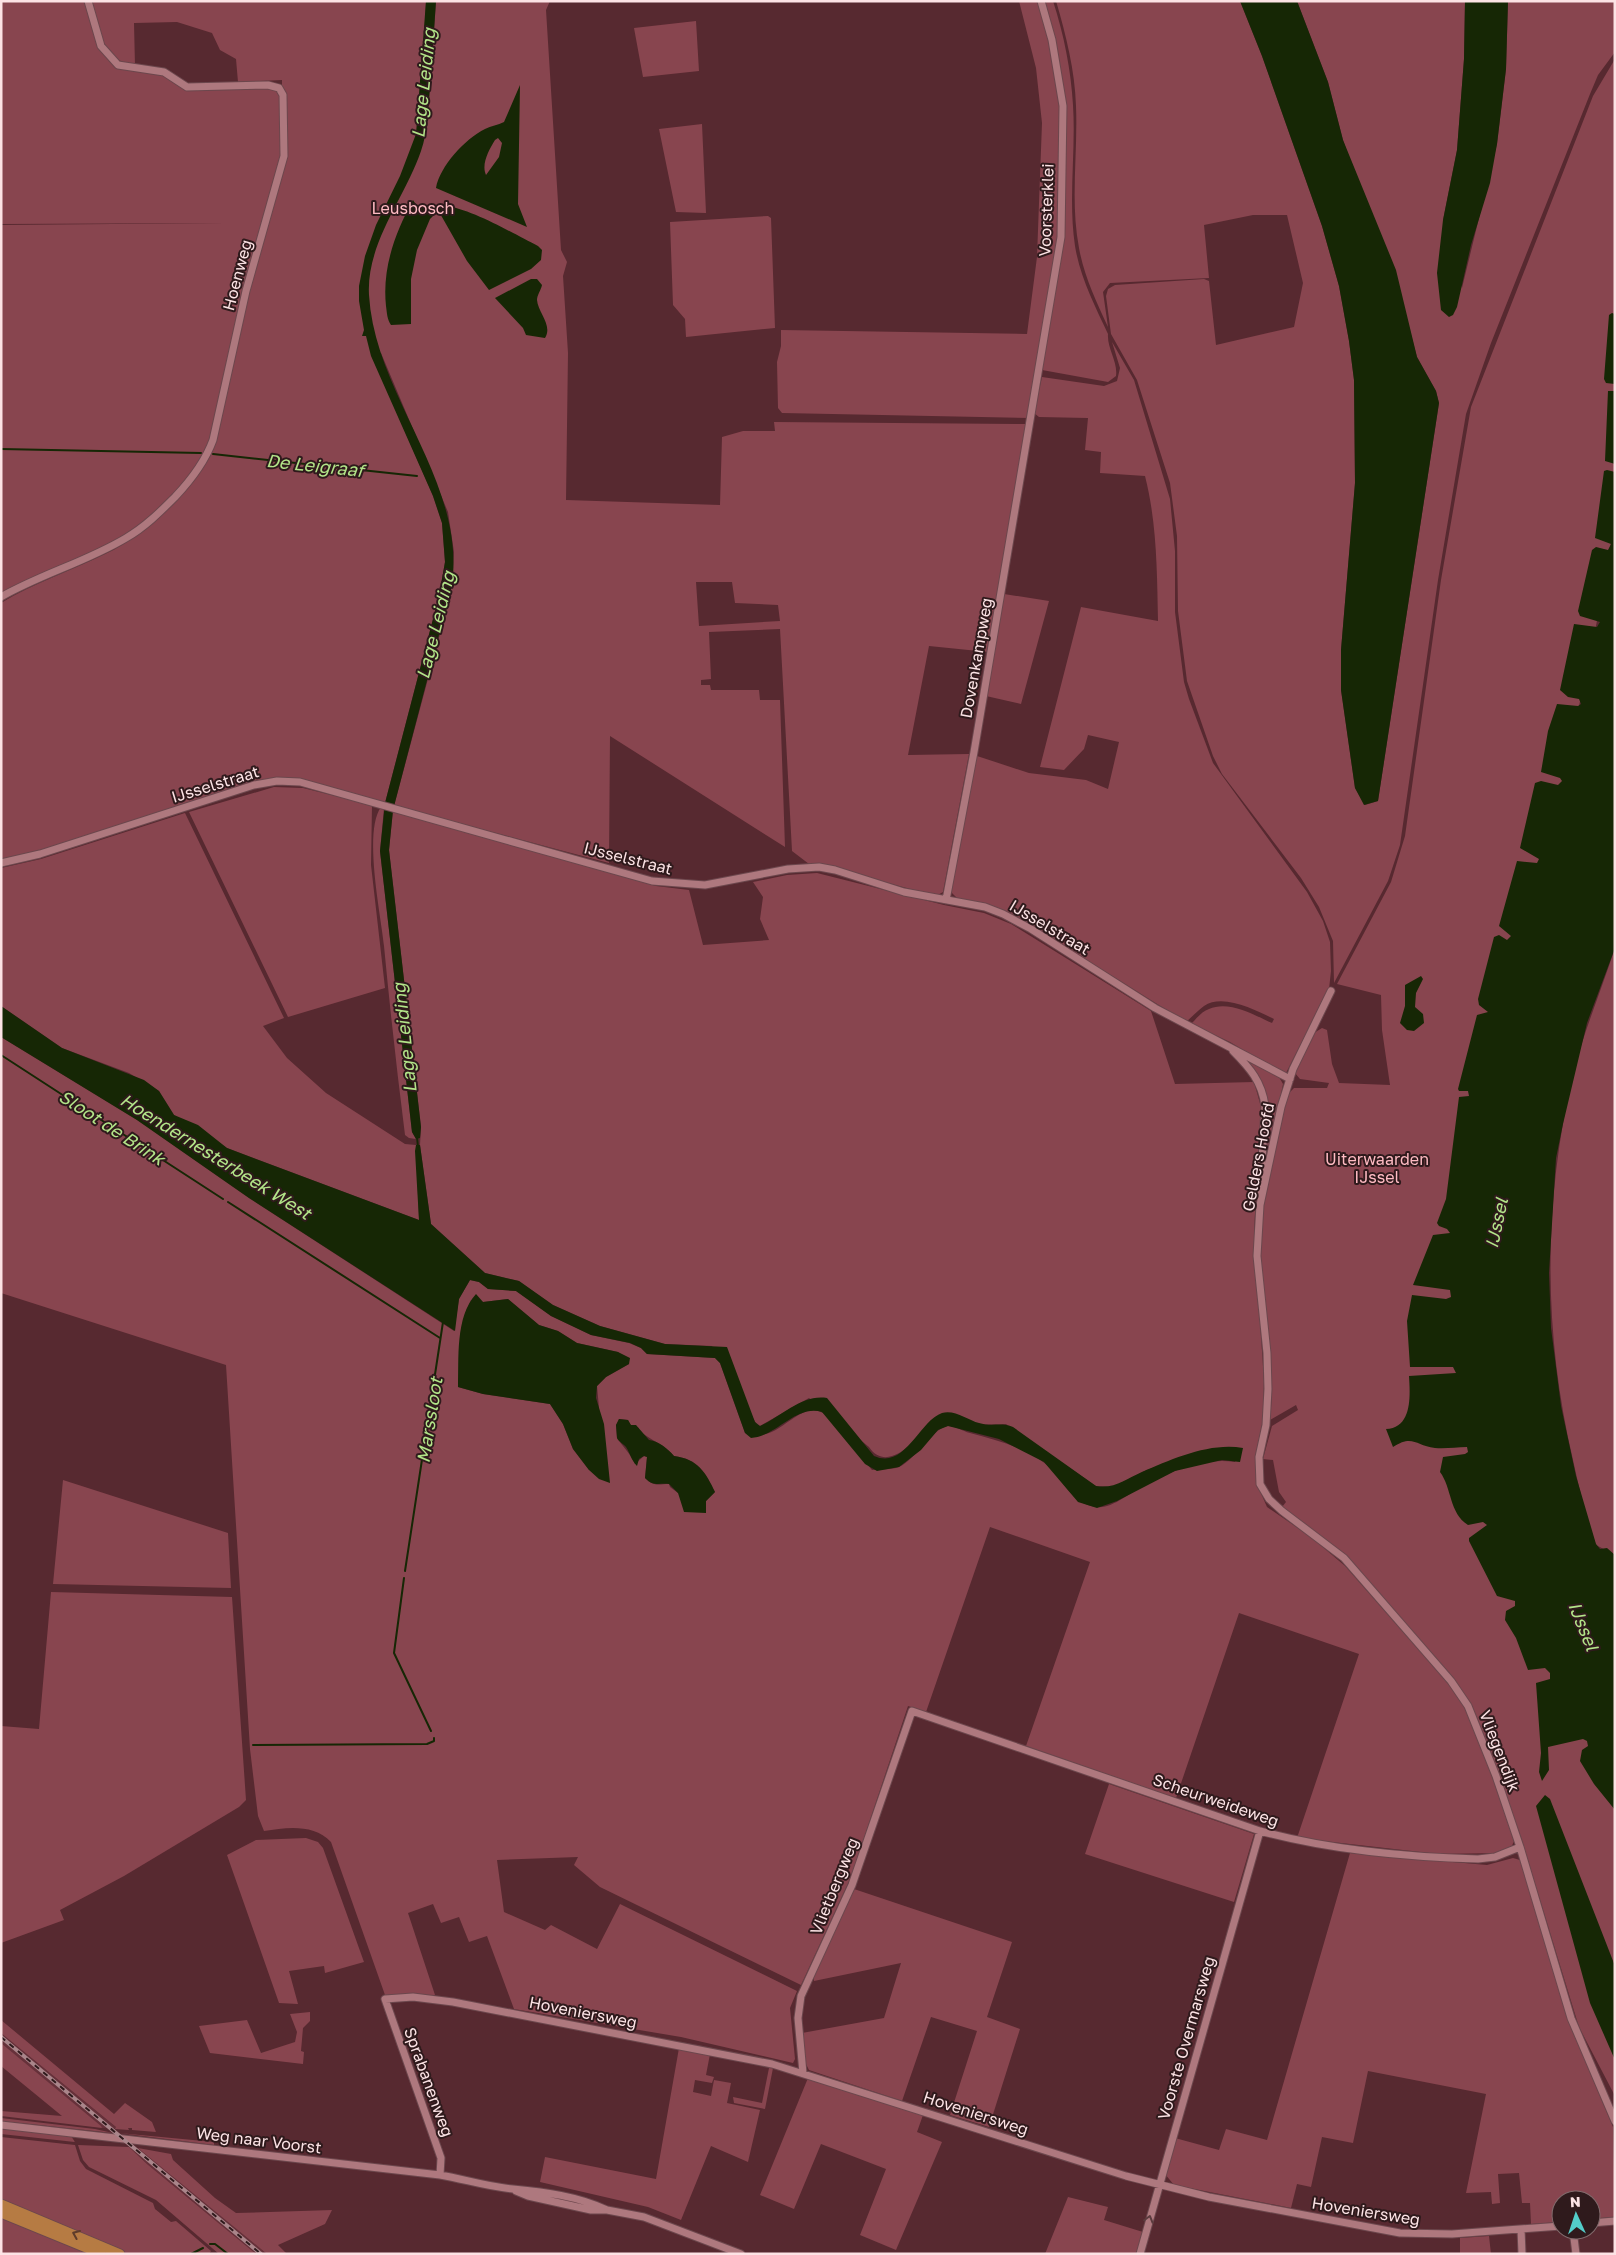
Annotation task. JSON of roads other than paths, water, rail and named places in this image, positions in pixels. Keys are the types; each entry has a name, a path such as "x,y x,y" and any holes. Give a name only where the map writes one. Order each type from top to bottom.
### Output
{"main road":[{"path":"1,2204 120,2254"},
{"path":"1,2213 101,2254"}],"street":[{"name":"Hoenweg","path":"1,597 106,549 134,534 160,513 203,463 213,440 246,291 284,156 284,104 283,95 279,88 268,84 187,87 168,73 118,65 101,46 88,1"},
{"name":"Voorsterklei","path":"1031,420 1059,257 1062,216 1063,106 1054,50 1041,1"},
{"name":"Dovenkampweg","path":"946,900 1031,420"},
{"name":"IJsselstraat","path":"1,862 40,854 254,785 277,781 300,782 652,881 706,885 800,867 819,867 835,870 904,892 984,907 1003,914 1193,1030 1227,1044 1290,1079"},
{"name":"Gelders Hoofd","path":"1260,1457 1266,1424 1268,1389 1267,1353 1257,1256 1260,1205 1280,1107 1294,1064 1331,991"},
{"name":"IJsselstraat","path":"1227,1044 1249,1067 1259,1081 1264,1096 1260,1205"},
{"name":"Vliegendijk","path":"1260,1457 1260,1484 1269,1499 1344,1558 1452,1681 1464,1699 1481,1736 1520,1847 1571,2018 1615,2121"},
{"name":"Scheurweideweg","path":"912,1710 1260,1831 1319,1845 1464,1859 1489,1858 1520,1847"},
{"name":"Vlietbergweg","path":"803,2073 798,2018 801,1996 852,1885 912,1710"},
{"name":"Voorste Overmarsweg","path":"1140,2254 1158,2185 1260,1831"},
{"name":"Hoveniersweg","path":"385,2000 413,1997 453,2002 706,2049 803,2073 1158,2185 1316,2218 1400,2233 1452,2234 1551,2227"},
{"name":"Sprabanenweg","path":"385,2000 441,2158 440,2175"},
{"name":"Weg naar Voorst","path":"1,2125 440,2175 512,2189 529,2189 594,2203 607,2210 659,2222 740,2254"},
{"path":"1601,2222 1615,2221"},
{"path":"1521,2230 1522,2254"},
{"path":"1574,2240 1576,2254"}],"water":[{"path":"426,1 436,1 425,136 414,169 380,239 370,276 369,295 375,332 386,369 433,474 446,510 453,547 452,585 393,810 389,850 421,1127 420,1138 416,1139 412,1132 380,851 385,803 439,596 445,562 442,523 433,496 371,356 366,336 362,336 364,330 359,301 359,286 365,256 376,225 400,176 416,134"},
{"path":"1240,1 1297,1 1328,82 1343,140 1396,270 1417,357 1436,391 1439,403 1378,801 1364,805 1355,788 1341,690 1341,650 1355,483 1354,380 1349,341 1339,286 1322,226 1262,56"},
{"path":"1465,1 1508,1 1506,69 1497,144 1490,183 1471,245 1457,307 1453,315 1449,317 1441,310 1437,273 1443,220 1457,150 1464,59"},
{"path":"520,85 518,204 527,227 436,188 438,180 448,162 469,139 485,129 504,122","holes":["498,138 502,143 499,157 486,175 484,166 490,148"]},
{"path":"413,200 419,206 455,208 492,222 538,246 542,250 541,260 531,269 489,290 467,261 440,214 435,214 430,219 417,250 411,279 411,324 391,325 387,316 385,292 388,264 395,238"},
{"path":"531,279 537,279 542,285 537,300 547,328 545,338 526,335 523,328 495,298"},
{"path":"1615,314 1615,384 1606,383 1604,379 1609,315"},
{"path":"1608,391 1615,391 1615,464 1605,461"},
{"name":"IJssel","path":"1604,471 1615,472 1615,948 1587,1023 1556,1158 1549,1273 1551,1328 1561,1406 1576,1476 1596,1544 1600,1549 1607,1548 1615,1555 1615,1810 1594,1784 1580,1761 1582,1750 1588,1746 1587,1741 1583,1739 1548,1747 1549,1770 1542,1781 1539,1772 1541,1753 1536,1683 1550,1679 1550,1673 1545,1668 1528,1670 1516,1638 1505,1620 1506,1611 1515,1606 1515,1601 1497,1596 1469,1541 1469,1538 1487,1525 1483,1522 1468,1525 1462,1520 1457,1514 1447,1485 1440,1472 1443,1457 1465,1454 1468,1452 1467,1447 1435,1448 1405,1441 1393,1447 1386,1429 1395,1427 1405,1417 1410,1392 1409,1376 1456,1373 1453,1367 1410,1367 1407,1321 1412,1295 1446,1299 1451,1297 1450,1290 1413,1285 1433,1235 1450,1233 1437,1223 1446,1199 1459,1097 1469,1096 1468,1091 1459,1091 1458,1089 1477,1015 1488,1012 1479,1005 1478,999 1494,937 1499,935 1507,940 1511,936 1499,926 1517,861 1537,863 1539,859 1520,848 1535,783 1541,781 1558,785 1562,781 1560,778 1541,772 1548,731 1557,704 1578,706 1581,704 1579,699 1568,697 1560,690 1574,624 1597,627 1600,622 1580,616 1578,611 1592,550 1596,547 1608,550 1611,544 1595,538"},
{"path":"1421,976 1423,979 1416,993 1415,1007 1423,1014 1424,1023 1414,1031 1407,1030 1400,1023 1405,1006 1405,985"},
{"name":"Hoendernesterbeek West","path":"1,1006 62,1048 144,1080 159,1091 174,1115 198,1125 227,1148 419,1220 415,1151 416,1145 420,1145 431,1224 485,1273 519,1281 553,1305 600,1326 665,1344 727,1347 755,1422 760,1426 801,1402 809,1399 827,1398 874,1456 885,1458 903,1451 934,1418 942,1413 951,1412 983,1424 1013,1427 1096,1486 1103,1487 1115,1485 1142,1472 1191,1453 1218,1447 1243,1448 1240,1462 1222,1460 1175,1471 1117,1501 1097,1508 1078,1502 1044,1462 999,1439 948,1426 938,1430 921,1450 899,1467 877,1471 865,1464 822,1412 803,1413 769,1432 751,1438 745,1433 720,1363 715,1358 647,1354 641,1348 630,1343 591,1335 551,1316 516,1291 488,1289 479,1282 470,1280 459,1299 455,1331 249,1198 137,1120 1,1037"},
{"path":"476,1294 483,1302 508,1299 539,1325 558,1331 577,1343 618,1352 630,1358 629,1364 606,1377 597,1386 596,1398 604,1424 610,1483 599,1479 589,1470 573,1449 563,1424 550,1404 483,1394 458,1387 461,1326 469,1303"},
{"path":"619,1419 628,1420 631,1425 636,1425 649,1440 663,1446 674,1456 689,1460 700,1468 715,1492 706,1501 706,1513 684,1512 678,1493 669,1484 654,1484 645,1478 647,1457 644,1456 639,1459 637,1466 635,1464 626,1447 617,1438 616,1425"},
{"path":"1545,1795 1550,1799 1615,1966 1615,2060 1590,2003 1536,1806"}],"waterway":[{"name":"De Leigraaf","path":"1,449 201,453"},
{"name":"De Leigraaf","path":"213,454 417,476"},
{"name":"Sloot de Brink","path":"1,1055 223,1199"},
{"name":"Lage Leiding","path":"417,1137 418,1147"},
{"name":"Sloot de Brink","path":"228,1202 440,1338"},
{"name":"Marssloot","path":"405,1571 443,1322"},
{"name":"Marssloot","path":"404,1578 394,1653 431,1731"},
{"name":"Marssloot","path":"253,1745 427,1744 434,1741 434,1738"},
{"path":"210,2244 215,2244 228,2254"},
{"path":"191,2254 203,2248"}],"railway":[{"path":"1,2037 261,2254"}],"park label":[{"name":"Leusbosch","path":"413,208"},
{"name":"Uiterwaarden IJssel","path":"1377,1168"}]}
